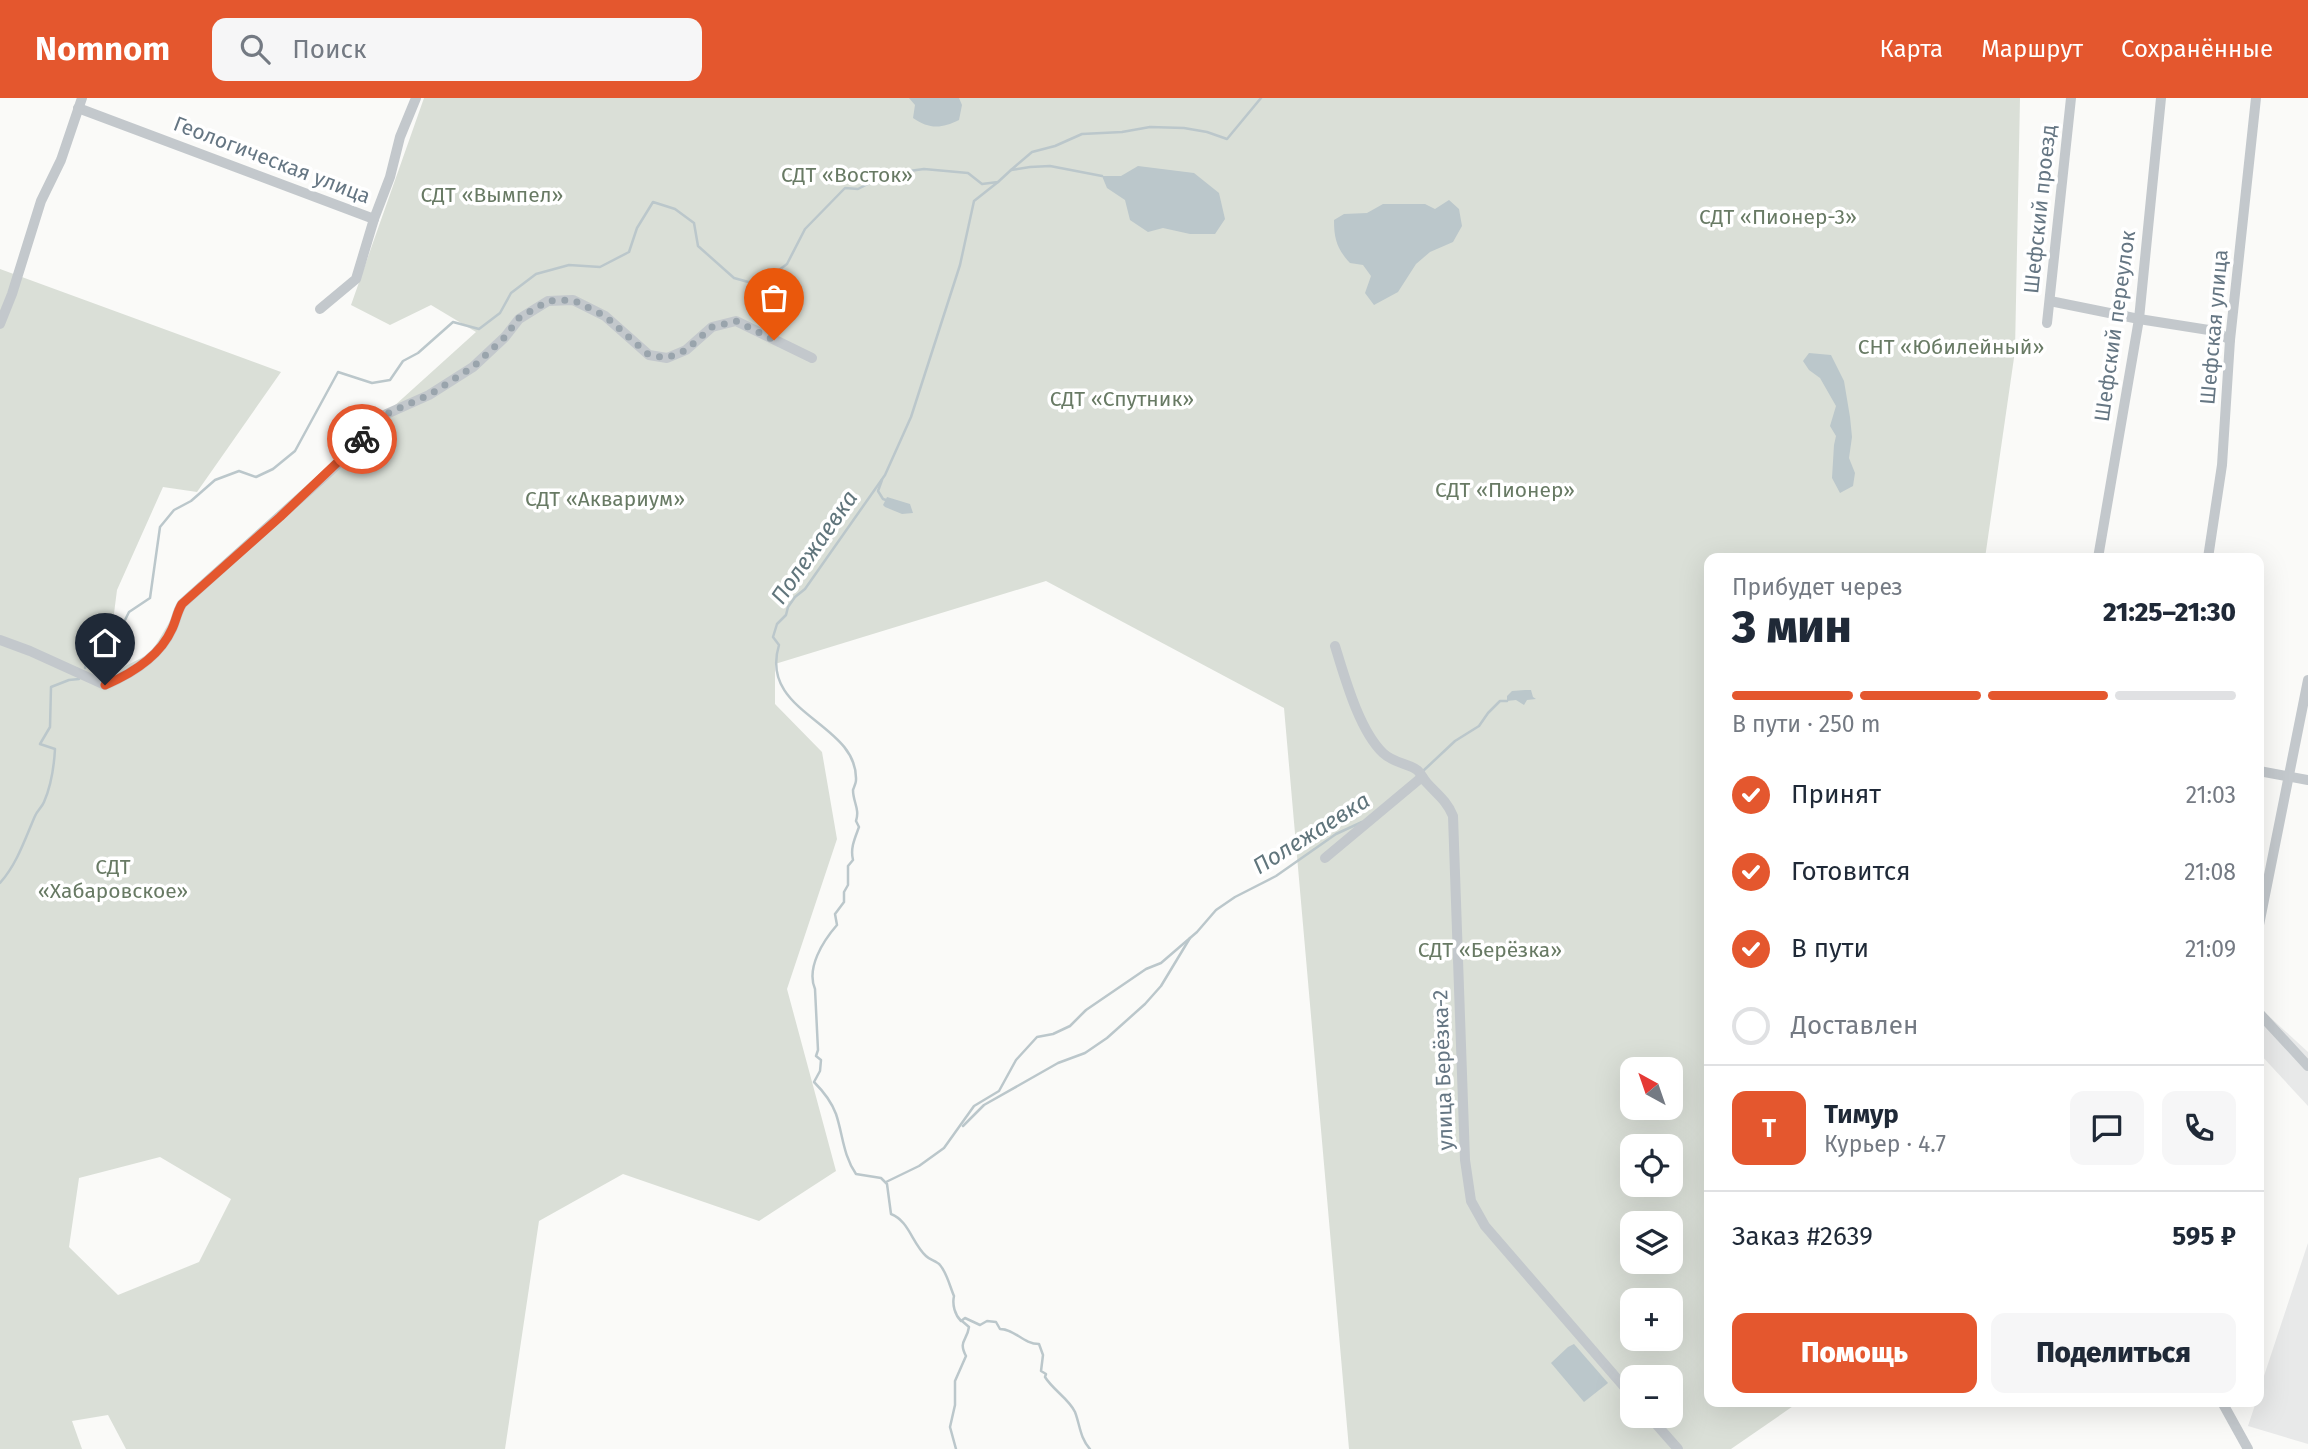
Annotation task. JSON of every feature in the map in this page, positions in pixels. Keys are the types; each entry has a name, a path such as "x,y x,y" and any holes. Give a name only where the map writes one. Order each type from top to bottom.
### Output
{"street":[{"path":"320,309 356,279 390,177 400,137 415,98"},
{"name":"Шефский проезд","path":"2047,323 2071,98"},
{"name":"Шефский переулок","path":"2099,553 2139,319 2161,98"},
{"name":"Шефская улица","path":"2209,553 2222,465 2230,340 2256,98"},
{"path":"0,324 41,201 61,160 80,103"},
{"name":"Геологическая улица","path":"80,103 374,219"},
{"path":"0,640 105,685 126,676 147,660 172,631 176,614 182,604 350,452 382,416 429,395 473,367 505,337 519,318 548,301 573,300 605,316 649,355 667,358 686,350 712,327 736,321 812,358"},
{"path":"2050,301 2215,331 2230,340"},
{"name":"улица Берёзка-2","path":"1335,646 1348,690 1365,726 1383,753 1401,765 1416,769 1447,802 1454,824 1465,1160 1471,1201 1485,1226 1620,1382"},
{"path":"2264,899 2308,680"},
{"path":"2264,772 2308,780"},
{"path":"1325,858 1422,777"},
{"path":"2264,1018 2308,1066"},
{"path":"2225,1407 2248,1449"},
{"path":"1660,1428 1678,1449"}],"shaded area":[{"path":"909,98 959,98 962,105 959,120 941,126 924,124 913,118 915,105"},
{"path":"1138,166 1194,173 1219,193 1225,219 1215,234 1190,234 1163,228 1148,232 1130,220 1125,200 1107,188 1102,176 1121,176"},
{"path":"1449,200 1459,209 1462,226 1453,242 1430,252 1416,264 1398,292 1374,305 1365,293 1371,276 1363,265 1350,263 1342,253 1336,238 1334,220 1344,214 1367,213 1383,204 1425,204 1435,209"},
{"path":"1809,353 1831,355 1844,381 1852,437 1849,458 1855,473 1853,486 1840,493 1832,478 1836,436 1830,426 1836,406 1820,378 1809,370 1803,361"},
{"path":"887,497 910,504 913,513 902,514 885,507 883,505"},
{"path":"1531,690 1536,699 1527,700 1524,705 1516,700 1507,701 1507,696 1512,691"},
{"path":"2264,1012 2308,1052 2308,1106 2264,1058"},
{"path":"2308,1243 2308,1444 2248,1426 2254,1407 2264,1407 2264,1376"},
{"path":"1574,1344 1608,1383 1584,1402 1551,1363"}],"green space":[{"path":"424,98 2020,98 2015,351 1986,553 1704,553 1704,1407 1792,1407 1731,1449 1349,1449 1284,708 1046,581 775,664 775,704 822,752 837,839 787,989 836,1171 759,1221 623,1174 539,1221 505,1449 126,1449 108,1415 72,1421 82,1449 0,1449 0,269 281,372 197,492 163,487 117,590 106,676 151,653 186,594 476,332 431,305 390,325 351,305","holes":["160,1157 231,1199 199,1262 118,1295 69,1247 79,1178"]}],"waterway":[{"name":"Полежаевка","path":"1011,170 1032,152 1055,146 1082,134 1122,132 1150,127 1184,128 1227,139 1261,98"},
{"name":"Полежаевка","path":"85,668 89,653 96,642 103,642 111,633 119,632 129,612 150,598 160,527 174,510 191,501 215,480 239,471 256,477 273,469 295,451 338,372 372,383 390,380 403,361 418,353 453,322 479,329 500,313 511,293 536,274 569,265 600,267 629,252 637,228 653,202 675,209 694,223 698,246 734,278 759,285 787,264 805,229 845,188 858,189 887,174 924,169 968,173 982,184 998,182 1011,170 1050,166 1102,176"},
{"name":"Полежаевка","path":"998,182 974,201 960,265 911,417 885,475 805,589 788,607 786,615 777,624 773,637 779,645 776,668 782,687 795,703 842,744 852,760 856,780 853,790 859,827 853,847 853,860 848,866 848,885 844,892 844,902 835,914 837,925 826,939 814,964 818,1050 816,1056 821,1060 820,1071 814,1082 834,1110 846,1152 856,1174 881,1178 887,1184 891,1214 902,1222 926,1256 942,1268 954,1296 954,1306 959,1319 961,1321 965,1318 980,1325 987,1321 996,1322 1000,1329 1039,1344 1043,1355 1041,1371 1072,1407 1082,1436 1090,1449"},
{"name":"Полежаевка","path":"882,480 878,491 886,500"},
{"name":"Полежаевка","path":"0,883 16,860 44,802 50,783 55,749 40,744 50,727 51,687 79,679"},
{"name":"Полежаевка","path":"1423,771 1455,741 1479,726 1500,701 1507,701"},
{"name":"Полежаевка","path":"886,1182 919,1166 944,1148 974,1106 999,1091 1016,1060 1037,1037 1053,1034 1070,1026 1086,1010 1146,969 1161,963 1197,932 1216,910 1276,876 1336,834 1362,822"},
{"name":"Полежаевка","path":"963,1126 984,1105 1058,1063 1085,1053 1107,1038 1161,986 1190,938"},
{"name":"Полежаевка","path":"956,1449 950,1427 955,1405 955,1381 966,1356 963,1344 969,1327 962,1321"}],"way so far":[{"path":"362,439 382,416 429,395 473,367 505,337 519,318 548,301 573,300 605,316 649,355 667,358 686,350 712,327 736,321 774,340"}],"route":[{"path":"105,685 126,676 147,660 172,631 176,614 182,604 362,439"}],"park label":[{"name":"СДТ «Восток»","path":"847,175"},
{"name":"СДТ «Вымпел»","path":"492,195"},
{"name":"СДТ «Пионер-3»","path":"1778,217"},
{"name":"СНТ «Юбилейный»","path":"1951,347"},
{"name":"СДТ «Спутник»","path":"1122,399"},
{"name":"СДТ «Пионер»","path":"1505,490"},
{"name":"СДТ «Аквариум»","path":"605,499"},
{"name":"СДТ «Хабаровское»","path":"113,879"},
{"name":"СДТ «Берёзка»","path":"1490,950"}]}
